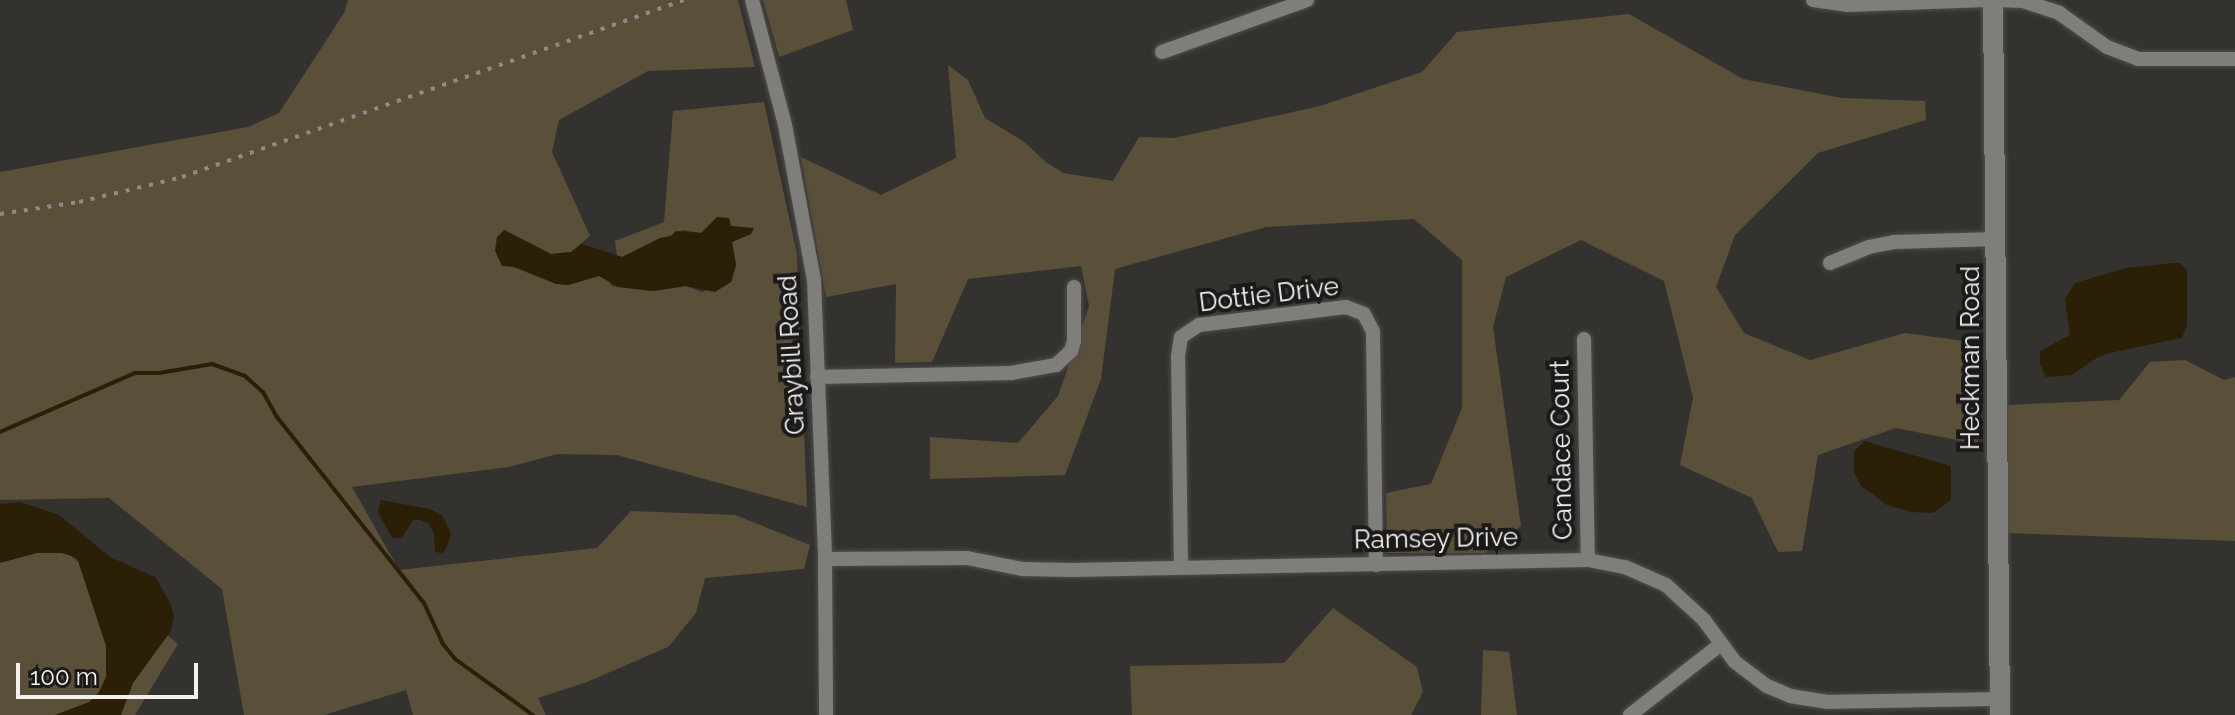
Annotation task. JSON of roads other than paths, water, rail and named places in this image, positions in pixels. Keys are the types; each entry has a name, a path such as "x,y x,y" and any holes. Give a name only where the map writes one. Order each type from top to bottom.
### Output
{"street":[{"name":"Graybill Road","path":"752,0 785,125 814,280 825,559 826,715"},
{"path":"1162,52 1307,0"},
{"path":"1813,0 1847,5 1987,0"},
{"path":"1995,0 2023,1 2059,13 2107,47 2138,59 2235,59"},
{"name":"Heckman Road","path":"1995,0 2000,707"},
{"path":"1830,263 1869,247 1894,242 1997,239"},
{"path":"817,377 1011,373 1056,365 1071,351 1074,341 1074,287"},
{"name":"Dottie Drive","path":"1181,567 1178,356 1181,337 1193,327 1302,312 1355,309 1370,321 1373,332 1376,565"},
{"name":"Candace Court","path":"1584,339 1588,560"},
{"name":"Ramsey Drive","path":"825,559 967,558 1022,569 1588,560 1625,567 1666,585 1693,609 1752,677 1790,696 1810,701 2000,707"},
{"path":"1630,715 1721,644"}],"waterway":[{"path":"0,432 135,373 159,373 212,364 245,376 263,392 277,417 424,603 443,644 455,659 533,715"}],"railway":[{"path":"0,214 79,202 182,177 684,0"}]}
